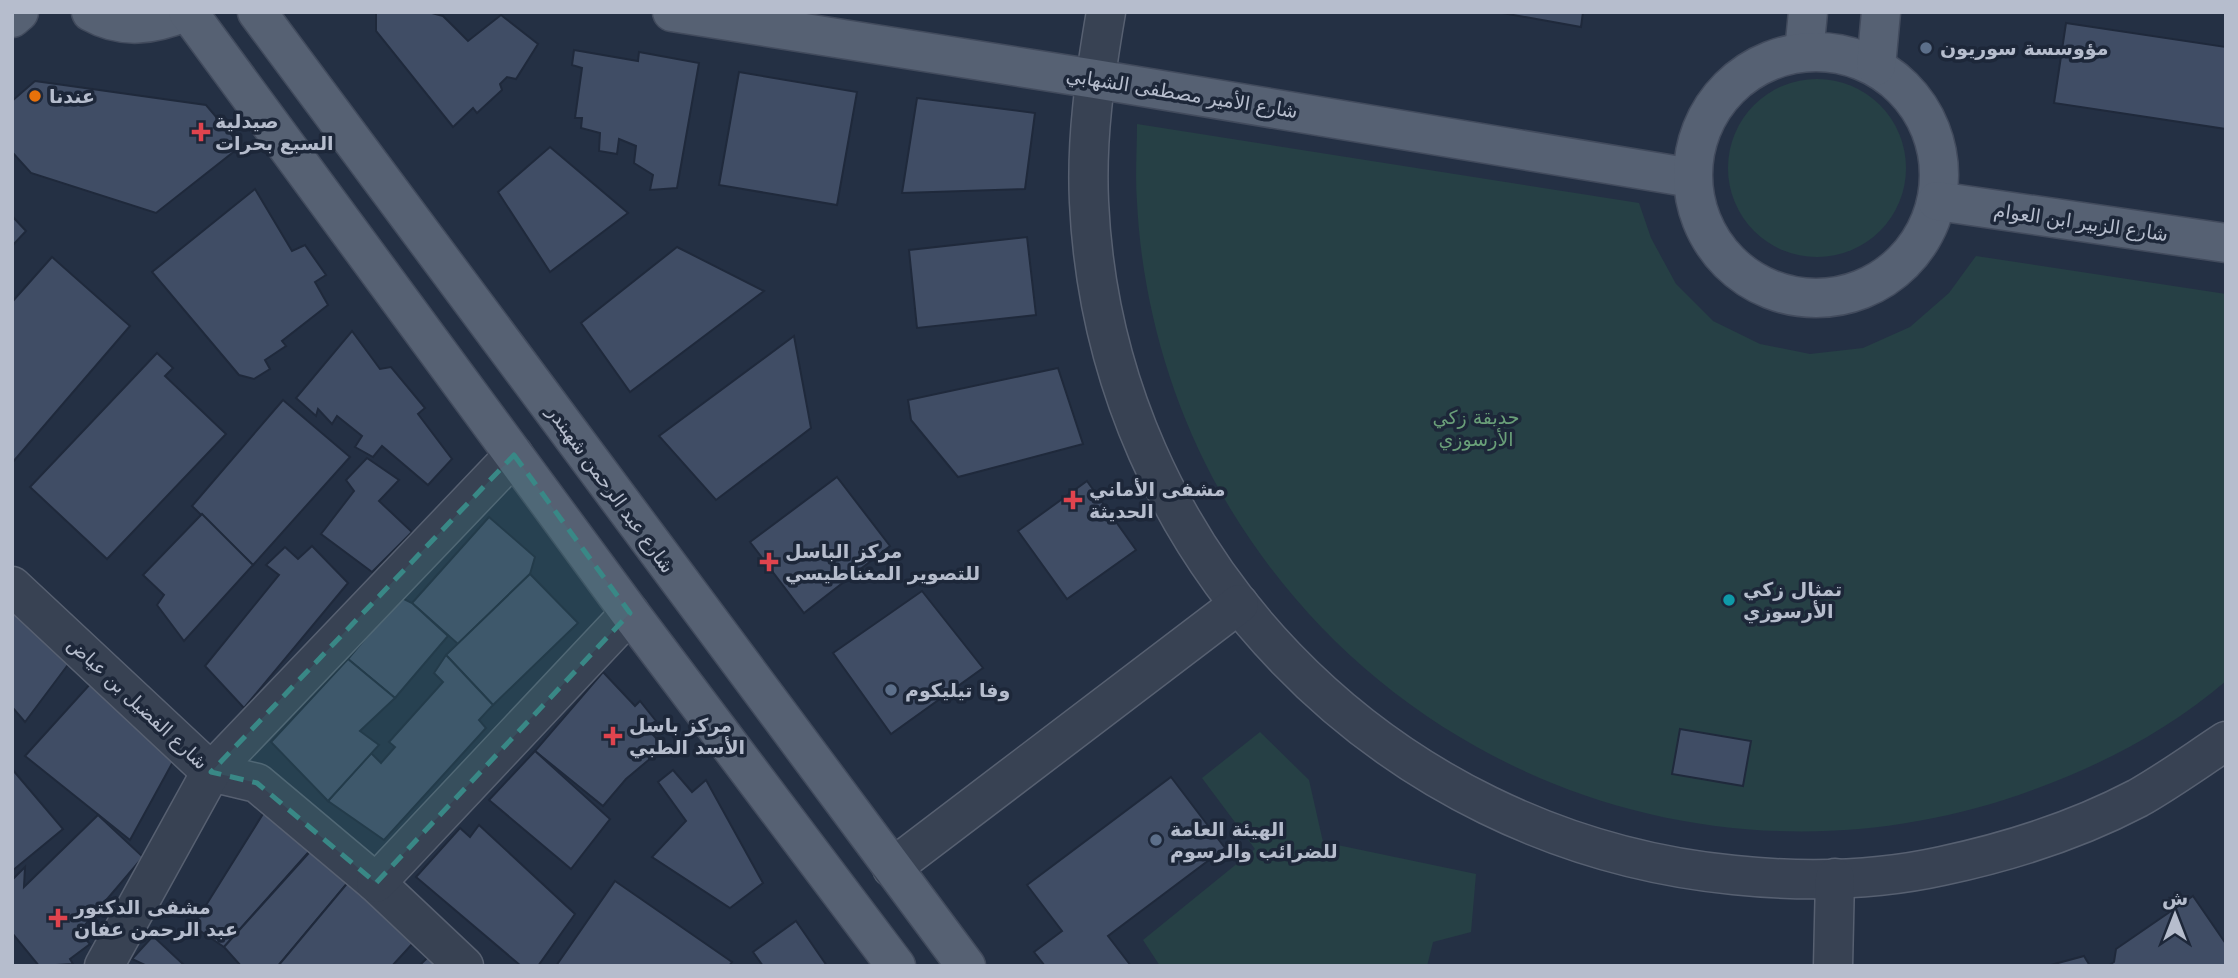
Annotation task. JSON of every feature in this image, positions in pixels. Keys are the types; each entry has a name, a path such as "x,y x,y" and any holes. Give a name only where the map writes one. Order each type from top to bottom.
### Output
{"main road":[{"path":"12,18 19,12"},
{"path":"91,12 101,18 130,24 160,22 186,12 630,613 896,966"},
{"name":"شارع عبد الرحمن شهبندر","path":"257,12 966,966"},
{"name":"شارع الأمير مصطفى الشهابي","path":"672,12 1692,178"},
{"path":"1804,52 1808,12"},
{"path":"1875,66 1881,12"},
{"path":"1804,52 1841,54 1875,66 1907,91 1929,124 1940,162 1937,201 1926,233 1906,260 1880,280 1846,294 1810,298 1774,290 1741,273 1715,247 1699,214 1692,178 1697,141 1712,108 1737,80 1768,61 1804,52"},
{"name":"شارع الزبير ابن العوام","path":"1937,201 2226,243"}],"street":[{"path":"1107,12 1090,122 1089,203 1097,284 1115,363 1142,440 1178,513 1221,582 1272,645 1330,702 1394,752 1464,794 1538,829 1615,855 1695,872 1776,880 1858,878 1938,867 2018,847 2094,818 2139,797 2222,751"},
{"path":"104,966 211,772 514,455"},
{"name":"شارع الفضيل بن عياض","path":"12,586 211,772 257,783 376,883 464,966"},
{"path":"892,869 1239,604"},
{"path":"376,883 630,613"},
{"path":"1833,966 1835,878"}],"highlighted area":[{"path":"514,455 630,613 376,883 257,783 211,772"}],"green space":[{"path":"1817,79 1834,80 1851,86 1880,105 1899,134 1905,151 1905,185 1899,202 1880,231 1851,250 1834,256 1817,257 1800,256 1783,250 1754,231 1735,202 1729,185 1728,168 1729,151 1735,134 1754,105 1783,86 1800,80"},
{"name":"حديقة زكي الأرسوزي","path":"1137,124 1639,203 1651,238 1676,284 1713,321 1760,344 1810,354 1863,348 1910,327 1949,293 1976,256 2226,294 2226,681 2183,714 2137,743 2038,788 1921,821 1802,831 1686,821 1574,791 1469,742 1373,675 1289,591 1220,491 1187,423 1162,351 1153,314 1140,240 1136,183"},
{"path":"1260,732 1309,780 1323,842 1476,874 1471,932 1433,942 1427,966 1160,966 1143,940 1255,849 1202,778"}],"building":[{"path":"376,12 428,12 443,16 468,41 501,15 538,44 516,79 507,77 500,84 502,90 477,113 473,108 453,127 376,31"},
{"path":"1497,12 1583,12 1581,27"},
{"path":"2066,23 2226,47 2226,129 2054,103"},
{"path":"574,50 638,61 639,52 699,63 677,188 650,190 653,175 634,163 636,146 619,139 617,154 599,151 600,133 581,128 582,118 575,118 582,68 572,65"},
{"path":"739,72 857,92 837,205 719,185"},
{"path":"35,81 206,105 241,146 156,213 31,173 12,152 12,101"},
{"path":"917,98 1035,113 1025,189 902,193"},
{"path":"550,147 628,213 550,272 498,192"},
{"path":"255,189 292,251 305,245 326,275 315,282 328,305 282,341 286,346 265,360 270,369 254,379 239,375 152,272"},
{"path":"12,216 26,231 12,246"},
{"path":"1027,237 1036,315 917,328 909,250"},
{"path":"677,247 764,291 630,392 581,323"},
{"path":"52,257 130,326 12,463 12,302"},
{"path":"352,331 380,369 391,367 425,408 418,414 452,459 428,485 382,446 373,457 355,447 362,436 337,416 332,424 318,409 316,416 296,398"},
{"path":"794,336 811,428 716,500 659,436"},
{"path":"157,353 173,368 165,376 226,434 107,559 30,487"},
{"path":"1058,368 1083,444 958,477 911,420 908,400"},
{"path":"283,400 350,457 253,565 192,506"},
{"path":"367,458 399,480 379,501 412,532 372,572 321,534 354,491 346,480"},
{"path":"837,477 890,546 804,613 750,542"},
{"path":"1087,481 1136,550 1067,599 1018,531"},
{"path":"202,514 253,565 184,641 157,605 164,595 143,575"},
{"path":"489,517 535,557 530,574 458,644 412,603"},
{"path":"312,546 348,583 244,708 205,666 279,575 266,565 285,547 298,559"},
{"path":"530,574 578,623 493,705 446,655"},
{"path":"922,591 983,668 891,734 833,653"},
{"path":"12,596 76,654 25,722 12,707"},
{"path":"400,597 412,603 448,636 395,698 348,659"},
{"path":"446,655 493,705 479,720 486,728 384,840 328,801 371,753 381,763 395,747 389,742 443,682 434,673"},
{"path":"348,659 395,698 360,731 379,745 328,801 271,742"},
{"path":"101,672 180,749 130,840 25,756"},
{"path":"603,672 635,706 640,701 656,721 646,727 664,747 626,779 603,806 535,751"},
{"path":"1680,729 1751,741 1743,786 1672,774"},
{"path":"535,751 610,819 571,869 489,800"},
{"path":"12,769 63,829 12,871"},
{"path":"673,770 692,792 706,780 763,883 730,908 652,857 686,821 658,782"},
{"path":"1171,777 1225,848 1108,936 1131,966 1045,966 1034,952 1062,931 1027,885"},
{"path":"271,801 322,837 224,947 193,926"},
{"path":"98,815 143,857 79,932 90,944 70,959 73,964 39,966 12,933 12,880 25,867 24,887"},
{"path":"479,825 575,914 538,966 521,966 416,877 460,828 470,837"},
{"path":"316,845 355,874 278,966 241,966 224,947"},
{"path":"355,874 424,931 392,966 278,966"},
{"path":"615,881 732,962 729,966 556,966"},
{"path":"2193,896 2226,944 2226,966 2108,966 2114,962 2116,949"},
{"path":"796,921 827,966 763,966 753,952"},
{"path":"153,936 185,966 147,966 132,959"},
{"path":"433,952 450,966 419,966"},
{"path":"2084,956 2090,966 2047,966"}],"place":[{"name":"مؤوسسة سوريون","path":"1926,48"},
{"name":"عندنا","path":"35,96"},
{"name":"صيدلية السبع بحرات","path":"201,132"},
{"name":"مشفى الأماني الحديثة","path":"1073,500"},
{"name":"مركز الباسل للتصوير المغناطيسي","path":"769,562"},
{"name":"تمثال زكي الأرسوزي","path":"1729,600"},
{"name":"وفا تيليكوم","path":"891,690"},
{"name":"مركز باسل الأسد الطبي","path":"613,736"},
{"name":"الهيئة العامة للضرائب والرسوم","path":"1156,840"},
{"name":"مشفى الدكتور عبد الرحمن عفان","path":"58,918"}]}
